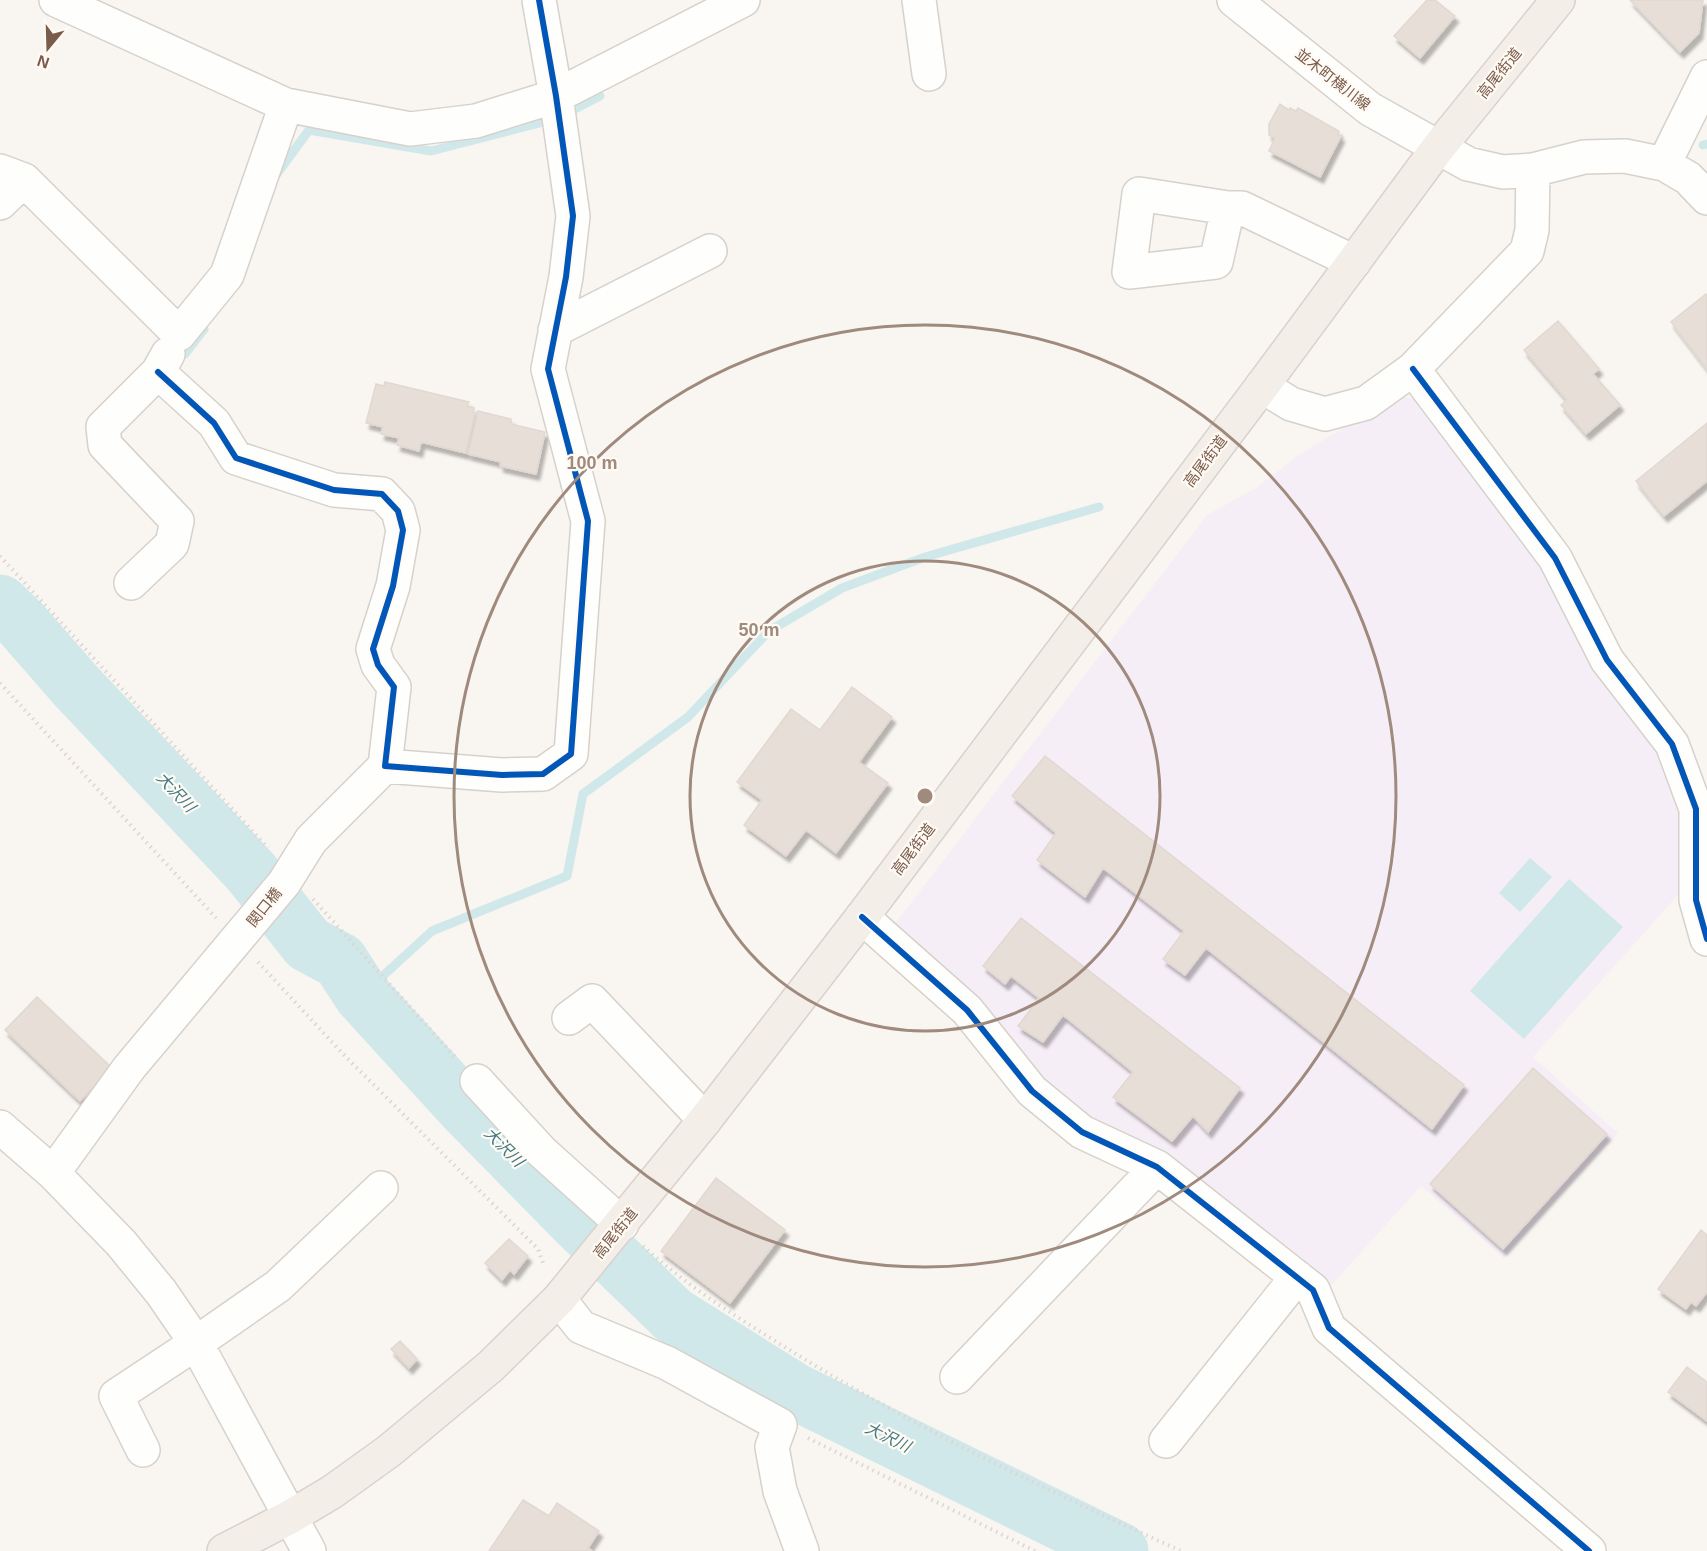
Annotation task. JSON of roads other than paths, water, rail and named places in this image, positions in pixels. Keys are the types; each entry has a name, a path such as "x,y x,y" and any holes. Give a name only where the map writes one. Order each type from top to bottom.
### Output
{"main road":[{"name":"高尾街道","path":"224,1551 290,1518 333,1492 388,1451 491,1366 569,1288 705,1119 862,917 1262,386 1438,148 1558,0"}],"street":[{"path":"57,0 286,105 410,129 476,121 556,96 743,0"},
{"path":"158,372 214,423 236,458 334,490 382,494 398,511 403,530 393,586 373,649 378,665 394,687 385,766 502,775 543,774 571,754 588,521 548,369 566,277 573,216 556,96 538,0"},
{"path":"919,0 929,74"},
{"name":"並木町横川線","path":"1236,0 1370,109 1468,164 1503,172 1533,170 1584,157 1625,156 1664,164 1688,178 1707,198"},
{"path":"1664,164 1707,77"},
{"path":"131,583 172,544 177,521 105,445 103,428 158,372 179,334 227,275 286,105"},
{"path":"1262,386 1291,404 1325,414 1366,403 1413,369 1527,251 1532,230 1533,170"},
{"path":"0,203 12,176 179,334"},
{"path":"1228,208 1242,208 1354,262"},
{"path":"555,330 710,251"},
{"path":"1413,369 1555,558 1607,660 1672,744 1696,809 1696,900 1707,939"},
{"name":"関口橋","path":"53,1173 129,1068 240,936 287,877 311,840 385,766"},
{"path":"862,917 967,1010 1032,1091 1082,1132 1157,1167 1313,1290 1329,1328 1589,1551"},
{"path":"569,1018 592,1001 705,1119"},
{"path":"477,1081 617,1230"},
{"path":"0,1127 53,1173 121,1243 161,1292 196,1343 309,1551"},
{"path":"957,1377 1157,1167"},
{"path":"143,1450 116,1396 278,1286 381,1188"},
{"path":"1166,1441 1297,1277"},
{"path":"569,1288 581,1327 667,1363 780,1425 772,1447 780,1491 802,1551"}],"water":[{"path":"1530,858 1552,877 1520,912 1499,893"},
{"path":"1569,879 1623,927 1524,1039 1470,991"}],"waterway":[{"path":"569,112 600,96"},
{"path":"276,175 309,130 431,151 551,120"},
{"path":"1703,145 1707,144"},
{"path":"185,354 204,329"},
{"path":"362,995 432,931 567,876 583,794 688,717 769,631 842,588 925,557 1099,507"},
{"name":"大沢川","path":"0,603 251,872 308,944 340,961 362,995 466,1109 578,1223 673,1315 794,1391 1120,1551"}]}
